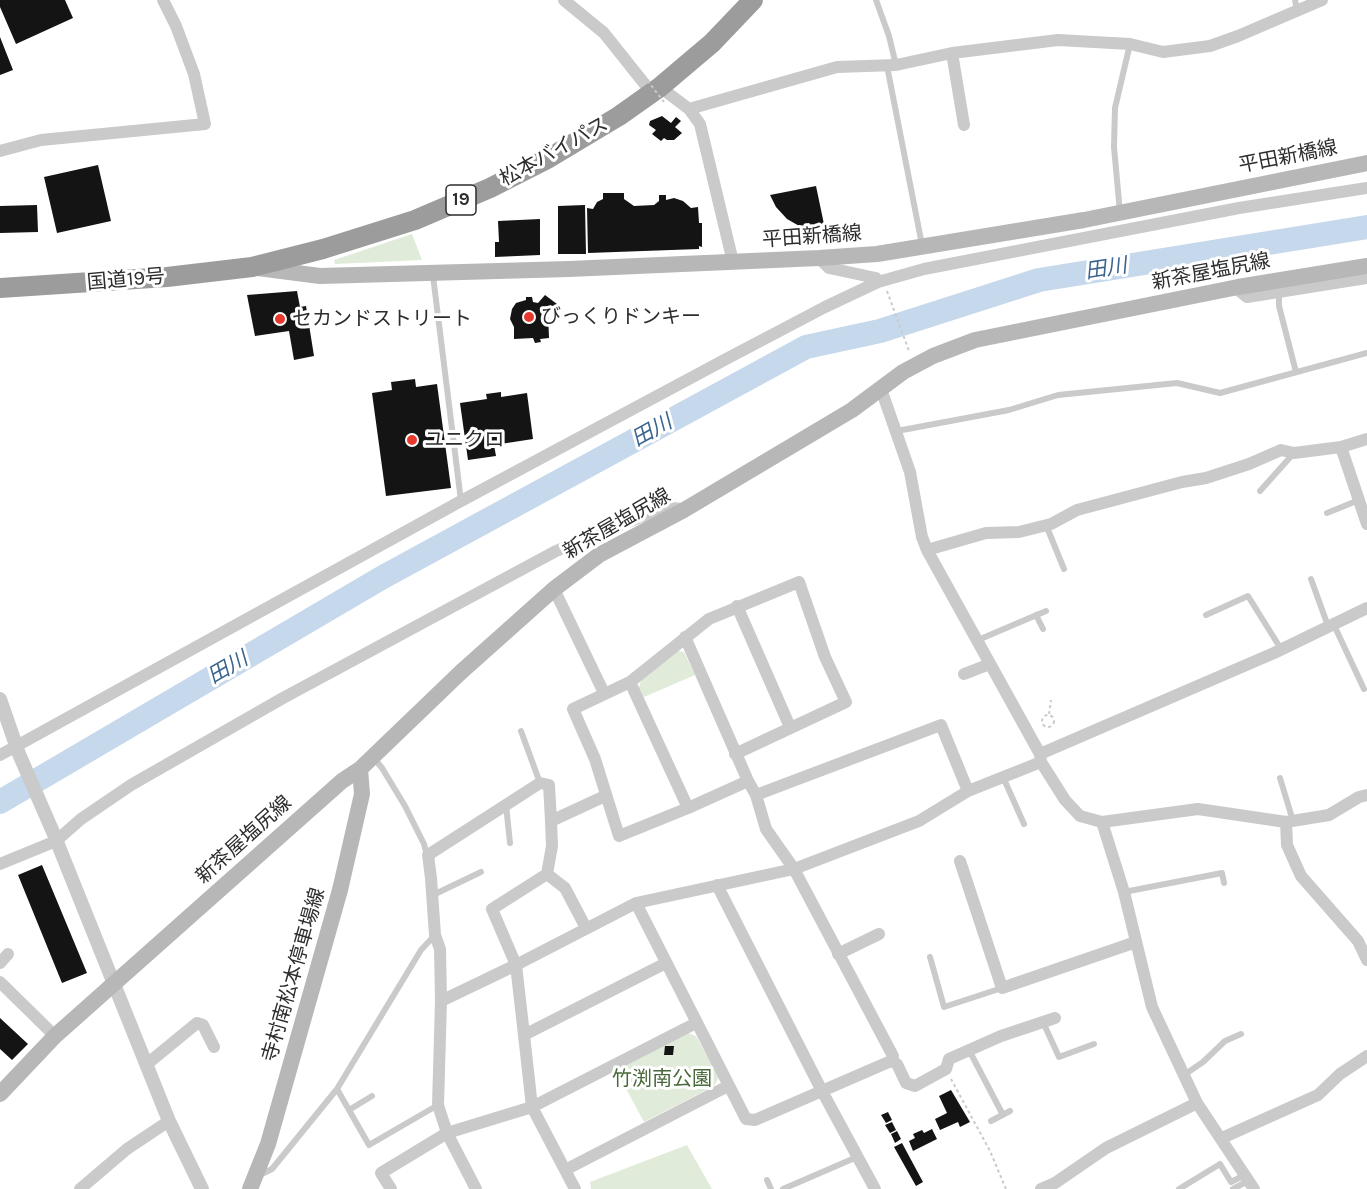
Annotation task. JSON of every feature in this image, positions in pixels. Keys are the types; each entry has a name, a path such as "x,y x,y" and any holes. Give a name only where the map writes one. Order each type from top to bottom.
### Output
{"highway":[{"name":"松本バイパス","path":"252,267 323,249 415,220 490,188 585,137 655,89 712,43 753,0"},
{"name":"国道19号","path":"0,288 166,277 252,267"}],"main road":[{"name":"平田新橋線","path":"252,267 320,276 570,269 877,254 1120,213 1367,163"},
{"name":"新茶屋塩尻線","path":"0,1094 55,1036 342,781 360,769 461,672 554,589 599,555 684,510 852,410 903,372 933,356 975,340 1236,288 1367,266"},
{"name":"寺村南松本停車場線","path":"253,1183 268,1144 340,890 362,794 360,769"}],"street":[{"path":"0,151 41,140 205,124 194,74 176,26 163,0"},
{"path":"564,0 604,33 655,89 689,109 700,124 733,262"},
{"path":"689,109 837,67 891,66 952,53 1058,40 1130,44 1163,52 1210,46 1238,36 1296,5 1322,0"},
{"path":"952,53 964,125"},
{"path":"0,755 17,750 461,501 825,307 924,269 1227,210 1367,189"},
{"path":"819,258 829,268 876,278 882,284"},
{"path":"1236,288 1247,297 1367,278"},
{"path":"881,389 910,472 922,537 927,550 978,640 1040,758 1065,800 1080,816 1102,822 1198,809 1289,821 1329,815 1359,797 1367,795"},
{"path":"927,550 986,533 1020,532 1046,525 1077,510 1182,482 1206,478 1249,464 1281,450 1294,453 1341,447 1367,439"},
{"path":"1341,447 1367,524"},
{"path":"0,864 55,837 131,785 284,698 556,551 653,512 672,508 684,510"},
{"path":"735,754 846,702 825,657 799,582 709,619 630,682 573,709 595,759 619,836 748,781"},
{"path":"554,589 604,693"},
{"path":"737,606 790,728"},
{"path":"441,1001 636,903 794,869 919,821 968,791 1003,777 1367,608"},
{"path":"636,903 746,1119 755,1120 891,1061 893,1056 794,869 766,829 756,795 735,754 684,637"},
{"path":"964,674 990,664"},
{"path":"630,682 688,808"},
{"path":"0,699 17,750 55,837 169,1121 202,1189"},
{"path":"756,795 941,725 968,791"},
{"path":"476,1189 447,1132 438,1105 440,949 435,935 428,855 540,783 549,785 552,846 547,874 492,909 516,965 532,1107 575,1189"},
{"path":"551,820 605,796"},
{"path":"1289,821 1287,845 1301,876 1358,940 1367,960"},
{"path":"1102,822 1124,892 1152,1007 1197,1103 1249,1181"},
{"path":"960,861 1002,988 1136,942"},
{"path":"547,874 565,888 586,928"},
{"path":"717,885 822,1091 875,1189"},
{"path":"838,954 879,934"},
{"path":"524,1035 666,963"},
{"path":"0,982 55,1036"},
{"path":"891,1061 897,1064 906,1083 915,1086 946,1069 949,1059 1000,1036 1049,1020"},
{"path":"147,1064 197,1023 203,1025 214,1047"},
{"path":"391,1189 381,1173 447,1132 532,1107 696,1023"},
{"path":"1222,1138 1318,1095 1340,1074 1367,1056"},
{"path":"565,1170 728,1086"},
{"path":"1041,1189 1055,1183 1106,1148 1197,1103"},
{"path":"86,1187 127,1149 169,1121"}],"lane":[{"path":"876,0 890,36 891,66 922,246"},
{"path":"1120,213 1114,147 1115,108 1130,44"},
{"path":"432,272 461,501"},
{"path":"1279,293 1279,306 1296,372"},
{"path":"897,431 1009,410 1058,395 1177,383 1220,393 1367,353"},
{"path":"1260,491 1294,453"},
{"path":"1327,513 1359,500"},
{"path":"1046,525 1064,568"},
{"path":"1311,579 1330,624 1364,689"},
{"path":"1206,615 1248,596 1281,649"},
{"path":"978,640 1046,611"},
{"path":"1036,615 1043,629"},
{"path":"521,731 540,783"},
{"path":"373,756 405,806 428,855"},
{"path":"1003,777 1024,824"},
{"path":"1280,778 1289,821"},
{"path":"506,805 510,843"},
{"path":"552,836 557,858"},
{"path":"432,895 481,873"},
{"path":"1124,892 1222,873 1224,883"},
{"path":"253,1183 272,1169 337,1089 421,950 435,935"},
{"path":"930,957 944,1007 1002,988"},
{"path":"1049,1020 1059,1058 1094,1044"},
{"path":"1184,1075 1203,1062 1225,1041 1241,1034"},
{"path":"969,1050 1003,1115"},
{"path":"337,1089 369,1145 438,1105"},
{"path":"349,1110 372,1096"},
{"path":"991,1121 1010,1111"},
{"path":"783,1189 857,1157"},
{"path":"1179,1189 1220,1164 1231,1182 1249,1181"},
{"path":"767,1180 771,1189"},
{"path":"1233,1189 1249,1181"}],"path":[{"path":"882,284 911,356"},
{"path":"1049,714 1051,700"},
{"path":"1049,714 1053,716 1054,722 1046,726 1042,720 1045,715 1049,714"},
{"path":"946,1069 990,1151 1006,1189"}],"green space":[{"path":"412,234 422,260 335,264 334,260"},
{"path":"678,651 684,652 695,675 644,697 639,688 641,680"},
{"name":"竹渕南公園","path":"688,1033 696,1036 719,1077 714,1086 644,1122 616,1070"},
{"path":"687,1145 712,1189 591,1189 590,1182"}],"building":[{"path":"0,0 65,0 73,18 16,44 0,7"},
{"path":"0,37 13,70 0,75"},
{"path":"662,116 671,123 676,117 681,121 675,127 682,133 674,140 664,138 661,141 652,134 656,130 649,125 650,121"},
{"path":"98,165 111,221 57,233 44,177"},
{"path":"816,186 825,229 801,227 787,219 776,207 770,195"},
{"path":"603,193 624,193 624,199 634,206 654,205 659,201 659,195 666,195 666,200 674,198 683,201 691,208 698,207 699,223 702,223 702,247 699,246 699,249 588,253 587,208 593,209 597,202 603,199"},
{"path":"37,205 38,232 0,233 0,206"},
{"path":"585,205 586,254 558,254 558,206"},
{"path":"540,219 540,255 495,257 495,242 499,242 498,221"},
{"name":"セカンドストリート","path":"297,291 300,307 306,306 314,356 294,360 289,331 255,336 247,295"},
{"name":"びっくりドンキー","path":"545,295 557,304 548,313 549,338 540,339 541,342 535,343 533,338 514,339 514,327 510,319 516,303 526,300 526,297 532,297 533,302 538,303"},
{"name":"ユニクロ","path":"415,379 416,387 437,384 451,488 386,496 372,393 392,390 391,382"},
{"path":"501,392 501,397 527,393 533,439 494,445 496,456 468,460 460,403 487,399 486,394"},
{"path":"42,865 87,973 62,983 18,875"},
{"path":"0,1018 28,1044 12,1060 0,1049"},
{"path":"665,1046 674,1046 673,1055 664,1055"},
{"path":"951,1090 970,1122 960,1127 958,1122 940,1130 935,1119 947,1113 939,1096"},
{"path":"888,1112 892,1120 886,1123 881,1115"},
{"path":"892,1122 896,1130 890,1133 885,1125"},
{"path":"932,1129 937,1139 913,1151 909,1141 915,1138 913,1134 922,1130 924,1133"},
{"path":"897,1131 901,1139 895,1143 891,1134"},
{"path":"902,1143 923,1182 916,1186 894,1147"}],"waterway":[{"name":"田川","path":"0,802 383,577 806,347 880,331 1039,280 1367,227"}],"place":[{"name":"びっくりドンキー","path":"529,317"},
{"name":"セカンドストリート","path":"280,319"},
{"name":"ユニクロ","path":"412,440"}]}
